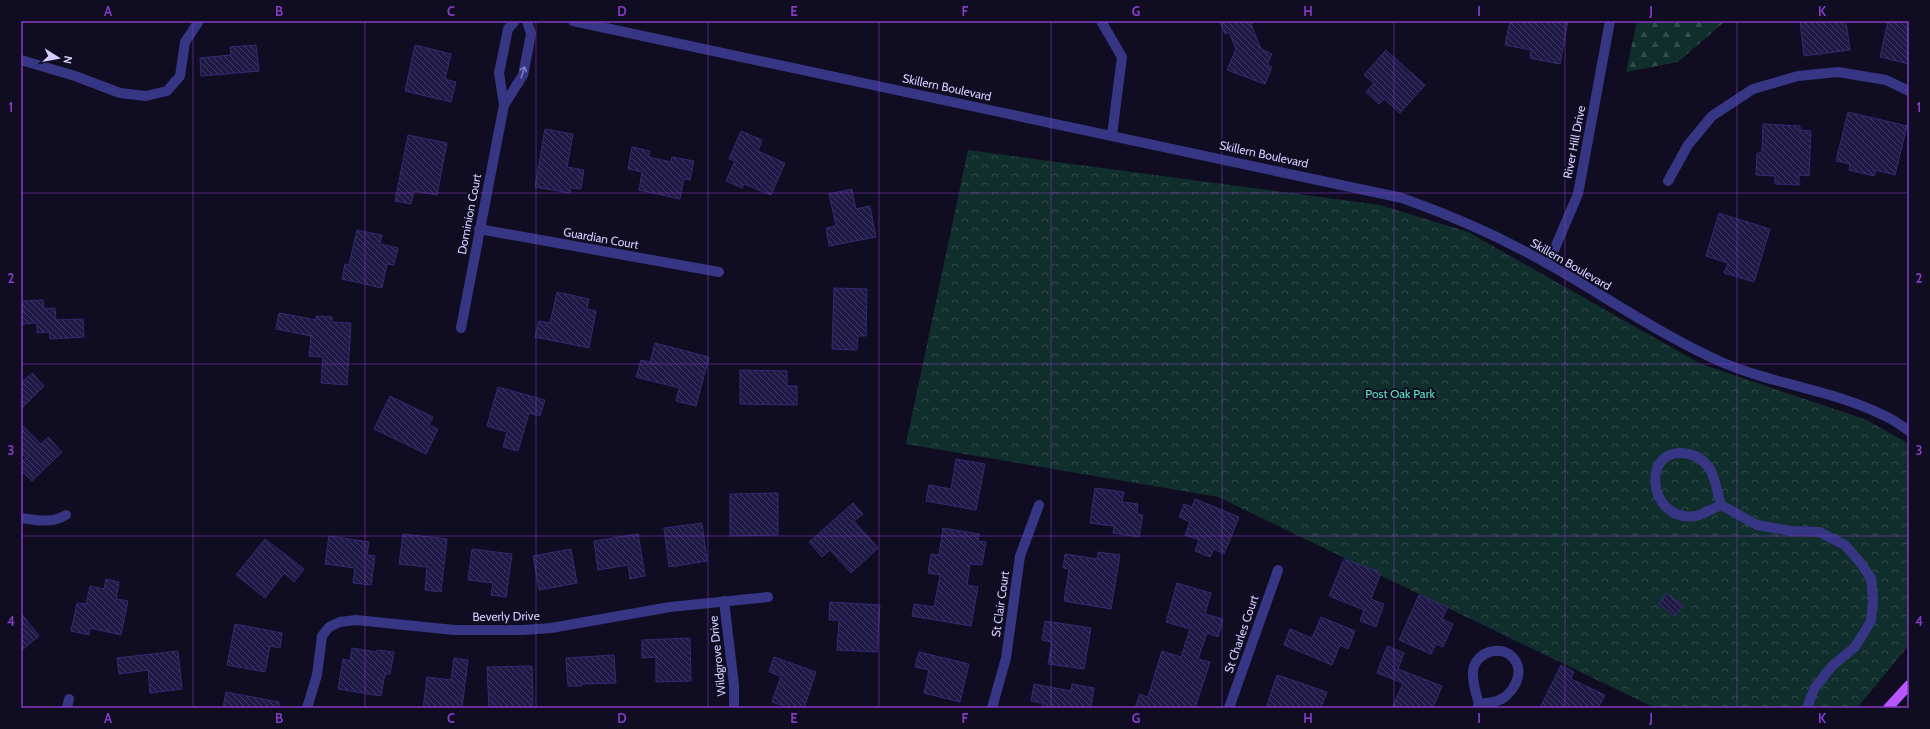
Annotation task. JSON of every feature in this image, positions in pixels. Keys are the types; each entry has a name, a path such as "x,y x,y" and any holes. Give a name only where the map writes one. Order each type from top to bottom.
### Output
{"main road":[{"path":"1888,708 1909,685"}],"street":[{"path":"21,60 75,76 120,93 146,96 167,91 180,76 184,42 199,21"},
{"name":"Dominion Court","path":"504,106 499,73 508,29 515,21"},
{"name":"Dominion Court","path":"461,328 478,229 504,106 523,75 531,34 527,21"},
{"name":"Skillern Boulevard","path":"573,21 1402,198 1477,227 1548,264 1688,346 1720,361 1758,375 1836,398 1883,415 1909,431"},
{"path":"1102,21 1122,57 1112,135"},
{"name":"River Hill Drive","path":"1548,264 1578,194 1610,21"},
{"path":"1668,181 1688,145 1712,116 1753,89 1798,76 1838,72 1886,80 1909,91"},
{"name":"Guardian Court","path":"478,229 719,272"},
{"path":"1721,505 1696,516 1675,514 1659,499 1654,484 1657,469 1667,456 1680,452 1698,456 1711,472 1721,505 1757,525 1791,531 1819,532 1845,545 1859,561 1870,578 1873,600 1871,622 1855,647 1832,666 1814,689 1808,708"},
{"name":"St Clair Court","path":"992,708 1006,658 1020,556 1039,505"},
{"path":"21,518 56,521 66,516"},
{"name":"St Charles Court","path":"1229,708 1278,570"},
{"name":"Beverly Drive","path":"307,708 317,675 322,636 329,627 340,622 356,620 454,630 523,630 551,628 670,607 768,598"},
{"name":"Wildgrove Drive","path":"724,601 734,685 734,708"},
{"path":"1495,650 1504,652 1514,658 1518,667 1518,678 1511,692 1498,701 1478,706 1473,686 1473,670 1477,659 1485,652 1495,650"}],"green space":[{"path":"1637,21 1725,21 1678,62 1626,72"},
{"name":"Post Oak Park","path":"968,150 1380,205 1468,232 1701,364 1867,420 1909,444 1909,645 1857,708 1655,708 1218,497 906,444"}],"building":[{"path":"1220,21 1256,21 1251,24 1261,49 1272,54 1267,65 1272,67 1265,84 1227,70 1236,49 1229,32 1225,34"},
{"path":"1510,21 1568,21 1560,64 1530,58 1531,50 1505,45"},
{"path":"1800,21 1846,21 1850,50 1804,56"},
{"path":"1888,21 1909,21 1909,64 1880,57"},
{"path":"256,45 259,71 201,76 200,58 231,55 230,47"},
{"path":"415,45 451,54 445,79 456,82 451,102 405,91"},
{"path":"1386,50 1425,85 1400,113 1384,99 1379,104 1366,92 1374,83 1364,75"},
{"path":"1848,112 1907,126 1895,175 1876,170 1874,176 1849,170 1850,164 1836,161"},
{"path":"1763,124 1800,126 1800,130 1811,131 1809,176 1799,175 1799,185 1775,184 1775,176 1756,175 1757,153 1762,153"},
{"path":"545,129 573,134 567,167 584,170 581,189 571,188 570,193 535,187"},
{"path":"741,131 762,140 758,151 785,163 771,195 744,184 742,188 726,181 735,161 729,159"},
{"path":"408,135 447,143 437,195 414,191 411,204 395,201"},
{"path":"632,147 650,151 649,157 671,162 672,157 694,161 690,180 684,179 680,199 639,190 642,172 628,169"},
{"path":"852,189 856,209 870,206 876,237 829,246 826,228 836,226 829,194"},
{"path":"1719,213 1770,229 1754,282 1724,273 1728,263 1706,256"},
{"path":"357,230 382,235 380,244 398,248 394,265 387,264 382,288 342,279 345,264 349,265"},
{"path":"834,288 867,289 866,336 858,336 857,350 832,349"},
{"path":"557,292 589,299 587,309 596,311 589,348 535,337 539,321 550,323"},
{"path":"43,300 44,309 55,308 56,320 83,319 84,337 50,339 49,332 37,333 37,323 21,324 21,301"},
{"path":"279,313 316,320 316,316 332,317 332,322 351,323 347,385 321,383 323,357 309,356 311,336 276,329"},
{"path":"655,343 709,357 696,406 676,401 679,388 636,377 641,360 650,362"},
{"path":"740,370 787,371 787,386 797,386 797,405 740,404"},
{"path":"32,373 44,386 21,409 21,383"},
{"path":"498,387 545,400 540,416 529,413 518,451 503,447 507,432 487,426"},
{"path":"390,396 433,417 429,425 438,429 426,454 374,429"},
{"path":"21,424 41,444 48,437 62,452 32,481 21,470 21,463 26,458 21,452"},
{"path":"956,459 985,464 976,510 926,501 929,485 951,489"},
{"path":"1095,488 1124,492 1122,502 1138,504 1137,514 1143,515 1139,537 1113,533 1114,526 1090,523"},
{"path":"778,493 778,535 730,536 730,494"},
{"path":"1195,499 1239,517 1224,554 1214,549 1210,557 1195,551 1199,540 1185,535 1190,522 1179,517 1184,504 1192,507"},
{"path":"853,503 863,514 854,521 878,548 851,573 830,550 822,557 809,542"},
{"path":"702,523 707,561 669,567 664,528"},
{"path":"943,528 979,534 978,541 986,542 982,565 970,564 967,585 978,587 971,626 912,616 914,604 934,607 940,575 928,573 931,554 939,555"},
{"path":"403,534 447,539 441,592 425,590 427,567 399,564"},
{"path":"638,534 645,576 630,579 628,565 598,570 594,541"},
{"path":"329,536 369,542 367,555 375,556 371,585 353,583 355,568 325,564"},
{"path":"265,539 304,569 294,582 284,573 265,598 236,575"},
{"path":"472,549 512,554 506,597 491,595 493,583 468,580"},
{"path":"571,549 577,583 539,590 533,556"},
{"path":"1098,552 1120,555 1111,609 1064,601 1069,569 1063,568 1065,554 1097,559"},
{"path":"1344,559 1381,573 1371,599 1384,604 1376,627 1360,621 1364,610 1329,596"},
{"path":"106,579 119,582 116,599 128,601 121,635 90,628 89,635 71,631 77,603 86,604 90,586 104,589"},
{"path":"1177,583 1211,593 1205,614 1223,619 1218,637 1207,633 1198,659 1210,662 1195,708 1135,708 1140,694 1148,697 1162,651 1181,657 1190,629 1166,622"},
{"path":"1667,593 1683,606 1675,616 1659,604"},
{"path":"1419,595 1448,607 1442,619 1453,624 1443,647 1436,644 1431,654 1399,640"},
{"path":"830,602 880,605 877,652 837,650 839,620 829,620"},
{"path":"21,613 39,636 21,651"},
{"path":"1321,617 1355,631 1348,649 1340,645 1332,665 1284,645 1290,629 1312,638"},
{"path":"1045,621 1091,628 1084,669 1048,664 1052,642 1042,640"},
{"path":"235,624 282,633 280,648 270,646 265,672 227,665"},
{"path":"690,638 691,681 656,682 656,657 642,658 642,640"},
{"path":"1387,646 1404,653 1398,669 1442,686 1433,708 1392,708 1403,683 1377,673"},
{"path":"352,648 377,652 377,650 394,652 390,674 385,674 381,696 338,689 343,659 350,661"},
{"path":"178,651 182,689 150,693 148,670 119,674 117,658"},
{"path":"919,652 969,664 960,702 924,693 929,670 915,667"},
{"path":"614,655 616,683 568,686 566,658"},
{"path":"774,657 816,672 804,708 791,708 772,702 781,676 769,672"},
{"path":"454,658 468,660 462,708 423,708 427,677 451,680"},
{"path":"1561,665 1574,672 1571,679 1605,695 1598,708 1540,708"},
{"path":"532,666 533,707 489,708 487,667"},
{"path":"1277,675 1327,692 1321,708 1266,708"},
{"path":"1034,684 1071,691 1072,684 1094,688 1091,708 1042,708 1043,703 1031,701"},
{"path":"226,692 279,702 279,708 223,708"}]}
